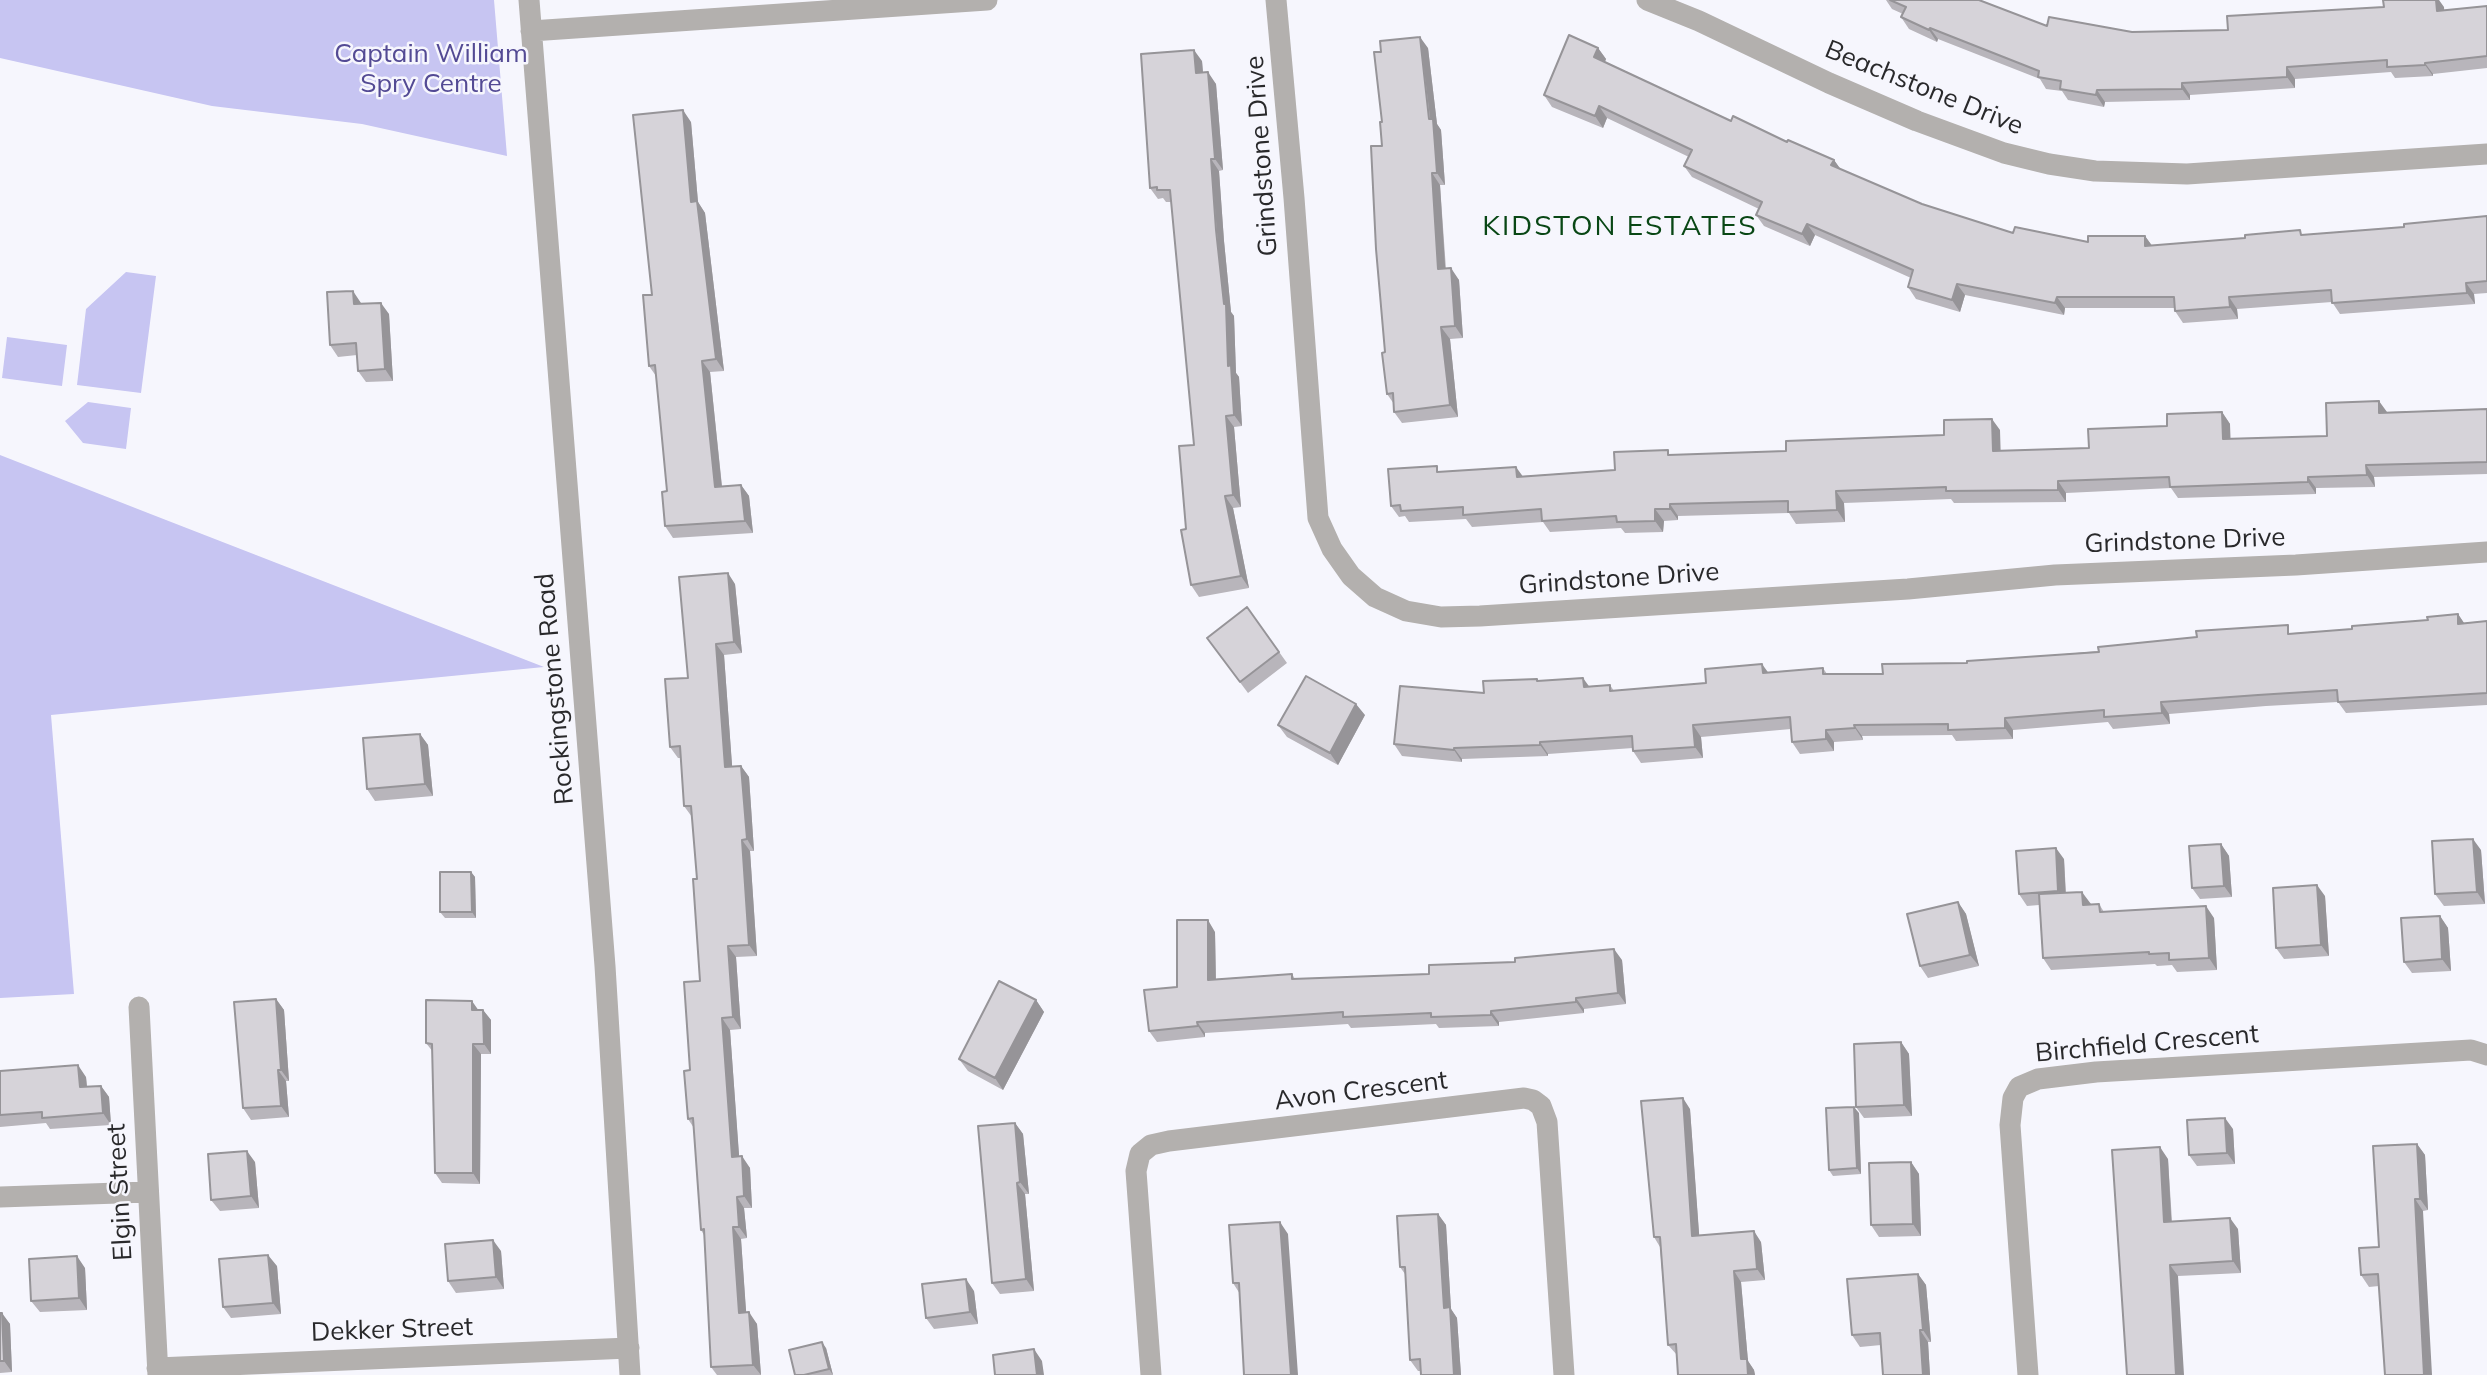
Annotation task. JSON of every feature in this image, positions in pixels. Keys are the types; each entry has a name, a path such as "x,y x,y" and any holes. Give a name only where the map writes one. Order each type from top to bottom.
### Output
{"street":[{"name":"Rockingstone Road","path":"529,0 605,966 630,1375"},
{"path":"531,32 987,0"},
{"name":"Grindstone Drive","path":"1276,0 1318,518 1332,549 1351,576 1375,597 1406,611 1441,617 1480,616 1908,589 2055,575 2296,565 2487,552"},
{"name":"Beachstone Drive","path":"1654,1 1917,121 2004,153 2049,164 2106,171 2187,174 2487,155"},
{"name":"Elgin Street","path":"139,1007 158,1372"},
{"name":"Birchfield Crescent","path":"2028,1375 2010,1125 2013,1098 2019,1087 2031,1080 2096,1072 2471,1050 2487,1055"},
{"name":"Avon Crescent","path":"1151,1375 1136,1171 1140,1154 1151,1145 1524,1098 1541,1106 1547,1122 1564,1375"},
{"path":"0,1197 148,1192"},
{"name":"Dekker Street","path":"158,1372 629,1348"}],"green space":[{"name":"Captain William Spry Centre","path":"0,0 494,0 507,156 362,124 212,106 0,58"},
{"path":"126,272 156,276 141,393 77,385 86,309"},
{"path":"7,337 67,345 62,386 2,378"},
{"path":"88,402 131,408 126,449 83,443 65,421"},
{"path":"0,455 544,667 51,715 74,994 0,998"}],"building":[{"path":"1890,0 1979,0 2047,26 2049,17 2132,32 2228,30 2227,16 2384,7 2383,0 2436,0 2437,11 2487,6 2487,56 2425,65 2387,67 2387,60 2287,67 2287,77 2182,83 2182,89 2097,90 2096,95 2060,89 2061,81 2038,77 2039,71 1930,28 1929,30 1901,17 1906,7"},
{"path":"1569,35 1598,48 1594,57 1731,121 1733,116 1787,142 1788,140 1834,160 1831,165 1922,204 2013,233 2015,227 2088,242 2088,236 2145,236 2145,246 2245,238 2245,235 2300,230 2301,235 2404,227 2404,224 2487,216 2487,281 2466,283 2467,293 2332,303 2331,290 2229,297 2230,307 2175,311 2174,297 2057,297 2055,303 1957,284 1952,300 1908,287 1913,270 1807,224 1802,234 1756,215 1762,202 1684,166 1692,150 1599,106 1595,116 1544,95"},
{"path":"1420,37 1429,119 1433,119 1437,173 1432,173 1438,269 1451,268 1455,326 1441,327 1450,405 1394,412 1393,393 1387,394 1382,353 1385,352 1376,249 1371,146 1382,146 1382,122 1374,52 1381,52 1380,41"},
{"path":"1194,50 1196,73 1208,72 1215,159 1211,159 1216,230 1226,304 1228,366 1231,365 1234,415 1226,416 1233,495 1225,496 1241,576 1191,585 1181,530 1186,529 1179,446 1194,445 1170,190 1150,188 1141,54"},
{"path":"683,110 691,202 697,201 716,359 702,361 715,487 741,485 745,521 665,526 662,492 667,491 655,365 649,366 643,295 652,295 633,115"},
{"path":"353,291 354,304 381,303 385,369 358,371 356,343 330,345 327,292"},
{"path":"2379,401 2379,413 2487,409 2487,462 2366,465 2367,475 2308,477 2308,482 2170,487 2169,477 2058,481 2058,490 1946,491 1946,487 1836,491 1837,510 1788,512 1788,501 1670,504 1670,509 1655,509 1655,521 1617,522 1616,516 1542,521 1541,509 1463,515 1463,507 1401,511 1400,505 1391,506 1388,469 1437,466 1437,472 1516,467 1517,477 1615,470 1614,452 1668,450 1668,455 1786,451 1786,441 1944,435 1944,420 1992,419 1993,451 2089,448 2088,429 2167,426 2167,414 2222,412 2223,439 2327,436 2326,403"},
{"path":"728,573 734,642 716,644 725,767 741,766 747,839 742,840 749,945 728,946 733,1017 722,1018 732,1157 742,1156 744,1196 737,1197 739,1227 733,1227 739,1313 749,1312 753,1365 711,1367 704,1229 701,1230 693,1118 688,1119 684,1071 690,1070 684,982 700,981 693,879 697,879 691,806 684,806 680,746 670,747 665,679 688,678 679,577"},
{"path":"1247,607 1279,652 1240,682 1207,638"},
{"path":"2458,614 2458,624 2487,621 2487,693 2338,702 2337,690 2258,695 2161,702 2162,713 2104,717 2104,710 2005,718 2005,728 1948,730 1948,724 1854,725 1855,728 1826,730 1826,739 1792,742 1790,717 1693,725 1695,747 1633,751 1632,736 1454,750 1394,744 1400,686 1484,693 1483,681 1583,678 1584,687 1610,685 1610,691 1706,683 1705,669 1762,664 1763,673 1823,668 1823,674 1883,674 1882,664 1967,663 2099,652 2098,647 2197,637 2196,631 2288,625 2288,634 2352,629 2352,626 2428,620 2427,617"},
{"path":"1306,676 1356,704 1330,753 1278,725"},
{"path":"420,734 425,784 367,789 363,738"},
{"path":"2473,839 2477,892 2435,894 2432,841"},
{"path":"2221,844 2224,886 2192,888 2189,846"},
{"path":"2056,848 2058,891 2019,894 2016,851"},
{"path":"440,872 471,872 472,912 440,912"},
{"path":"2317,885 2321,945 2276,948 2273,888"},
{"path":"2082,892 2083,905 2099,904 2100,912 2206,906 2209,958 2169,960 2169,953 2149,952 2043,958 2039,894"},
{"path":"1958,902 1970,955 1920,966 1907,914"},
{"path":"2440,916 2442,959 2404,962 2401,918"},
{"path":"1177,920 1208,920 1208,980 1292,974 1292,979 1429,974 1429,965 1515,962 1515,958 1614,949 1618,993 1576,998 1576,1002 1491,1011 1491,1015 1431,1017 1431,1013 1343,1017 1343,1012 1197,1022 1198,1026 1149,1031 1144,990 1177,987"},
{"path":"999,981 1036,1000 995,1078 959,1059"},
{"path":"276,999 281,1106 243,1108 234,1002"},
{"path":"426,1000 472,1001 472,1010 483,1010 484,1044 473,1044 473,1173 435,1173 432,1044 426,1043"},
{"path":"1901,1042 1904,1105 1856,1107 1854,1044"},
{"path":"78,1065 80,1087 101,1086 103,1113 42,1118 42,1112 0,1115 0,1071"},
{"path":"1683,1098 1692,1236 1754,1231 1757,1269 1734,1271 1741,1359 1747,1359 1748,1375 1678,1375 1676,1344 1668,1345 1660,1237 1654,1237 1641,1101"},
{"path":"1854,1107 1857,1168 1829,1170 1826,1108"},
{"path":"2225,1118 2227,1153 2189,1155 2187,1120"},
{"path":"1015,1123 1020,1182 1017,1183 1026,1279 992,1283 978,1126"},
{"path":"2417,1144 2420,1199 2415,1199 2424,1375 2385,1375 2378,1274 2361,1275 2359,1248 2379,1247 2373,1146"},
{"path":"2160,1147 2164,1222 2230,1218 2233,1261 2170,1265 2176,1375 2127,1375 2112,1150"},
{"path":"247,1151 251,1196 211,1200 208,1154"},
{"path":"1911,1162 1913,1224 1871,1225 1869,1163"},
{"path":"1438,1214 1444,1308 1450,1307 1454,1375 1421,1375 1420,1359 1410,1360 1405,1267 1400,1267 1397,1216"},
{"path":"1280,1222 1291,1375 1244,1375 1239,1283 1233,1283 1229,1225"},
{"path":"493,1240 496,1277 448,1281 445,1244"},
{"path":"268,1255 273,1303 223,1307 219,1259"},
{"path":"77,1256 79,1298 31,1301 29,1259"},
{"path":"1918,1274 1923,1330 1920,1330 1923,1375 1883,1375 1880,1333 1852,1335 1847,1279"},
{"path":"966,1279 970,1312 926,1318 922,1284"},
{"path":"2,1313 4,1361 0,1361"},
{"path":"822,1342 829,1369 795,1375 789,1350"},
{"path":"1034,1349 1037,1375 995,1375 993,1355"}],"district":[{"name":"KIDSTON ESTATES","path":"1620,227"}]}
